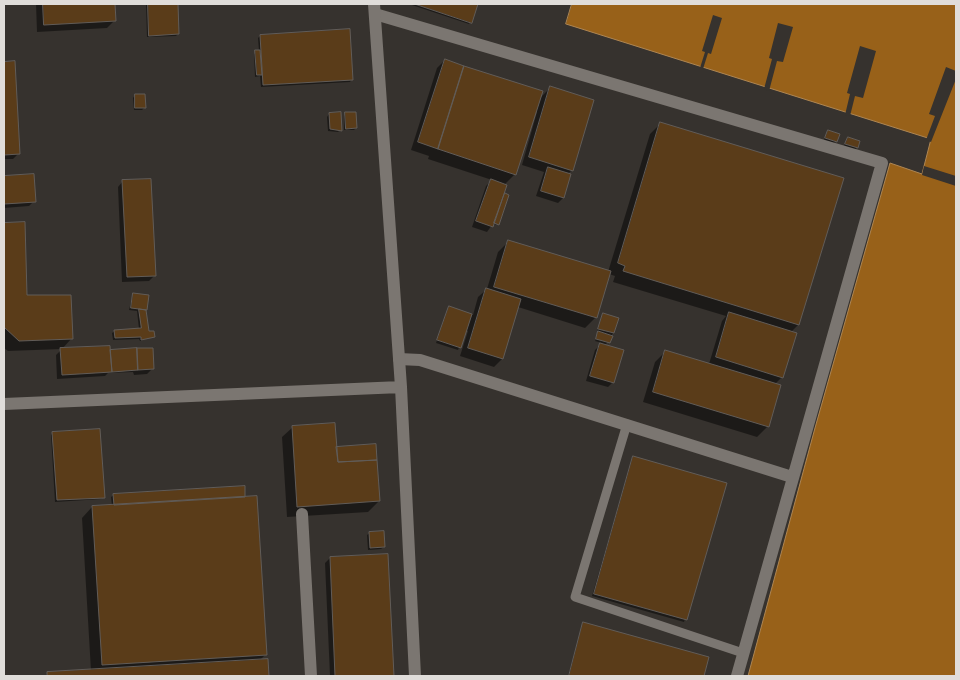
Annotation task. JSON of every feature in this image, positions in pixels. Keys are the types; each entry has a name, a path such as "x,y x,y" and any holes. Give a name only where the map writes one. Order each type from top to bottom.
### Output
{"street":[{"path":"415,676 401,387 374,9 882,163 737,676"},
{"path":"399,359 420,360 792,477"},
{"path":"4,404 401,387"},
{"path":"302,514 312,676"}],"lane":[{"path":"627,424 575,597 743,653"}],"shaded area":[{"path":"572,4 956,4 956,676 748,676 815,428 890,163 922,174 931,139 566,24"}],"pier":[{"path":"713,15 722,18 711,54 708,53 703,69 700,68 705,52 702,51"},
{"path":"778,23 793,27 783,62 777,61 769,91 764,89 772,59 769,58"},
{"path":"860,46 876,51 863,98 855,96 850,116 845,115 850,94 847,93"},
{"path":"946,67 956,71 956,79 931,142 926,140 935,116 929,114"},
{"path":"924,166 956,176 956,186 922,175"}],"building":[{"path":"43,4 115,4 116,21 44,25"},
{"path":"148,4 178,4 179,34 149,36"},
{"path":"415,4 478,4 472,23"},
{"path":"350,29 353,80 263,85 260,35"},
{"path":"255,50 260,50 262,75 257,75"},
{"path":"445,59 464,66 438,149 418,142"},
{"path":"15,61 20,154 4,155 4,62"},
{"path":"464,66 543,91 516,175 438,149"},
{"path":"550,86 594,100 573,171 529,157"},
{"path":"135,94 145,94 146,108 135,108"},
{"path":"341,112 342,131 330,129 329,113"},
{"path":"345,112 356,112 357,128 346,129"},
{"path":"660,122 844,178 799,325 623,271 625,266 618,263"},
{"path":"828,130 840,134 837,142 825,138"},
{"path":"848,137 860,141 858,148 845,144"},
{"path":"548,167 571,174 564,198 541,191"},
{"path":"34,174 36,202 4,204 4,176"},
{"path":"151,179 156,276 127,277 122,180"},
{"path":"491,179 507,185 493,227 476,221"},
{"path":"505,193 509,195 499,225 494,223"},
{"path":"25,222 27,295 71,295 73,339 19,341 4,327 4,223"},
{"path":"508,240 611,271 597,318 494,287"},
{"path":"486,288 521,299 503,359 468,348"},
{"path":"133,293 149,295 147,310 131,308"},
{"path":"449,306 472,314 461,348 437,340"},
{"path":"139,309 146,310 149,331 154,331 155,337 141,340 141,337 115,338 114,330 141,328"},
{"path":"729,312 797,333 783,378 716,357"},
{"path":"603,313 619,318 614,333 598,329"},
{"path":"598,331 613,336 610,343 596,339"},
{"path":"600,343 624,350 614,383 590,376"},
{"path":"110,346 112,372 62,375 60,348"},
{"path":"137,348 153,348 154,369 138,370"},
{"path":"137,348 138,370 112,372 110,350"},
{"path":"665,350 781,385 769,427 653,392"},
{"path":"335,423 338,462 377,460 380,501 297,507 292,426"},
{"path":"100,429 105,498 57,500 52,432"},
{"path":"376,444 377,460 338,462 336,447"},
{"path":"633,456 727,483 687,620 594,594"},
{"path":"245,486 245,497 114,505 113,494"},
{"path":"257,496 267,655 102,665 92,506"},
{"path":"384,531 385,547 370,548 369,532"},
{"path":"388,554 394,676 335,676 330,557"},
{"path":"583,622 709,657 704,676 569,676"},
{"path":"268,659 269,676 47,676 47,672"}]}
